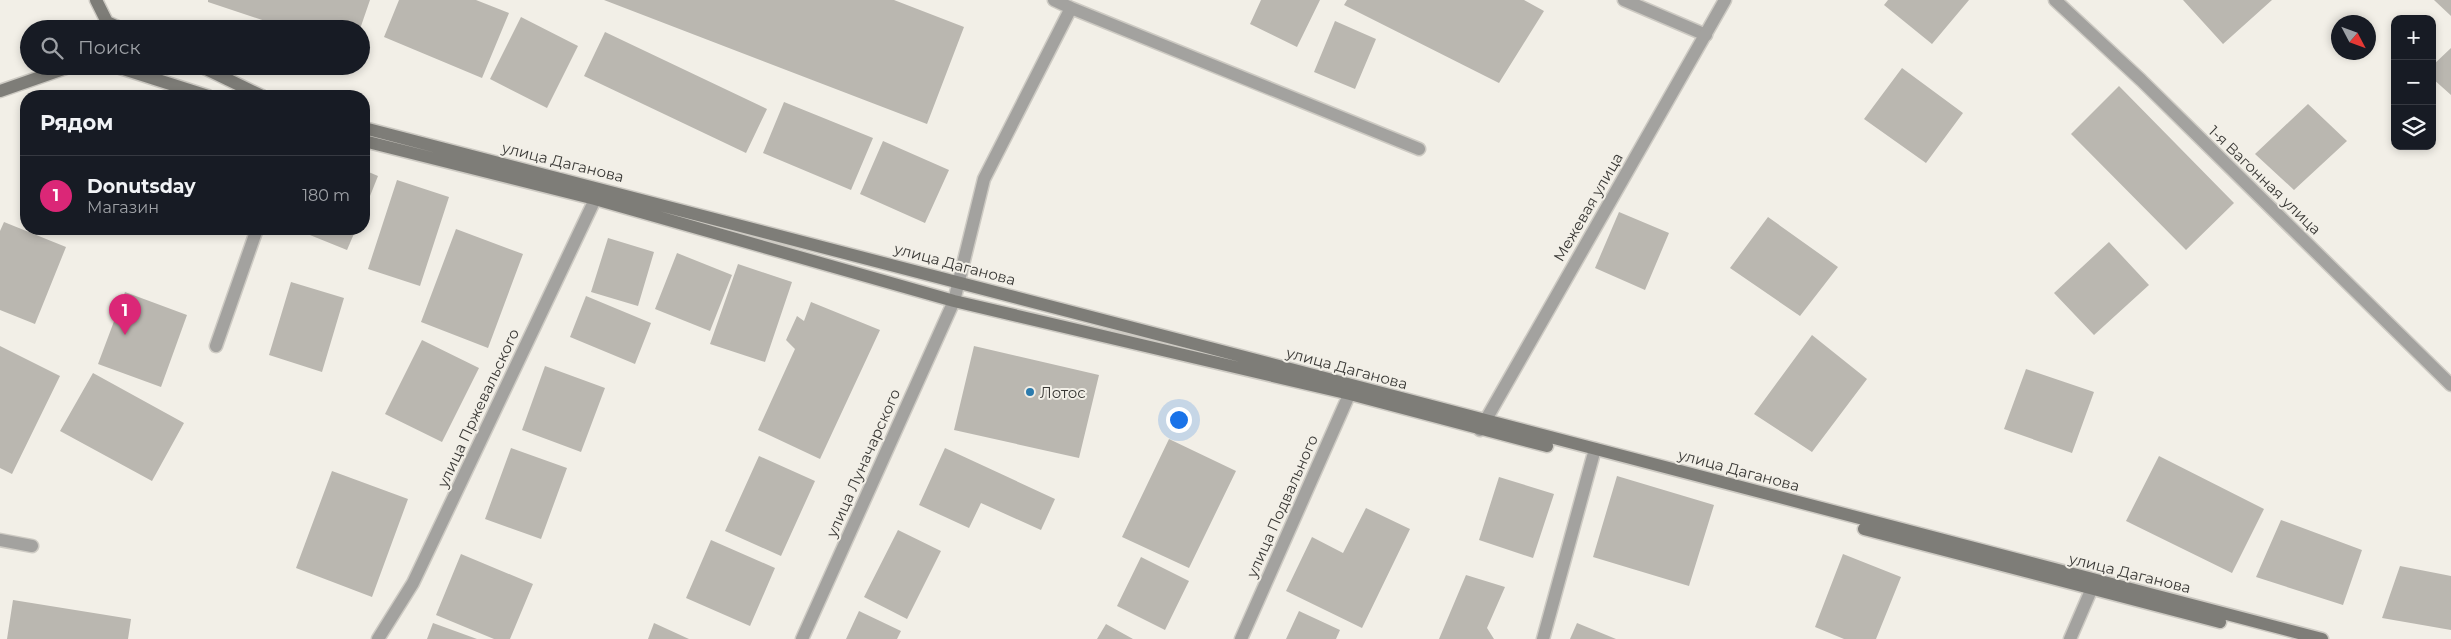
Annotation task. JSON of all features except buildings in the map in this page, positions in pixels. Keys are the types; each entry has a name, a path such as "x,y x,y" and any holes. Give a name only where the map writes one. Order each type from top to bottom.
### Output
{"main road":[{"path":"96,0 106,20"},
{"path":"0,91 46,75"},
{"path":"142,75 189,90"},
{"path":"219,75 250,90"},
{"name":"улица Даганова","path":"370,130 598,193 954,301 1351,390"},
{"name":"улица Даганова","path":"370,142 598,193 959,282 1351,390 2094,585 2288,639"},
{"name":"улица Даганова","path":"2094,585 2322,639"}],"street":[{"path":"1054,0 1419,149"},
{"path":"1624,0 1706,35"},
{"name":"Межевая улица","path":"1482,425 1725,0"},
{"name":"1-я Вагонная улица","path":"2055,0 2141,80 2451,385"},
{"name":"улица Луначарского","path":"802,639 954,301 984,179 1071,8"},
{"name":"улица Пржевальского","path":"378,639 413,583 598,193"},
{"path":"216,346 255,235"},
{"name":"улица Подвального","path":"1241,639 1351,390"},
{"path":"1543,639 1594,453"},
{"path":"0,540 32,546"},
{"path":"2070,639 2094,585"}],"place":[{"name":"Donutsday","path":"125,335"},
{"name":"Лотос","path":"1030,392"}]}
